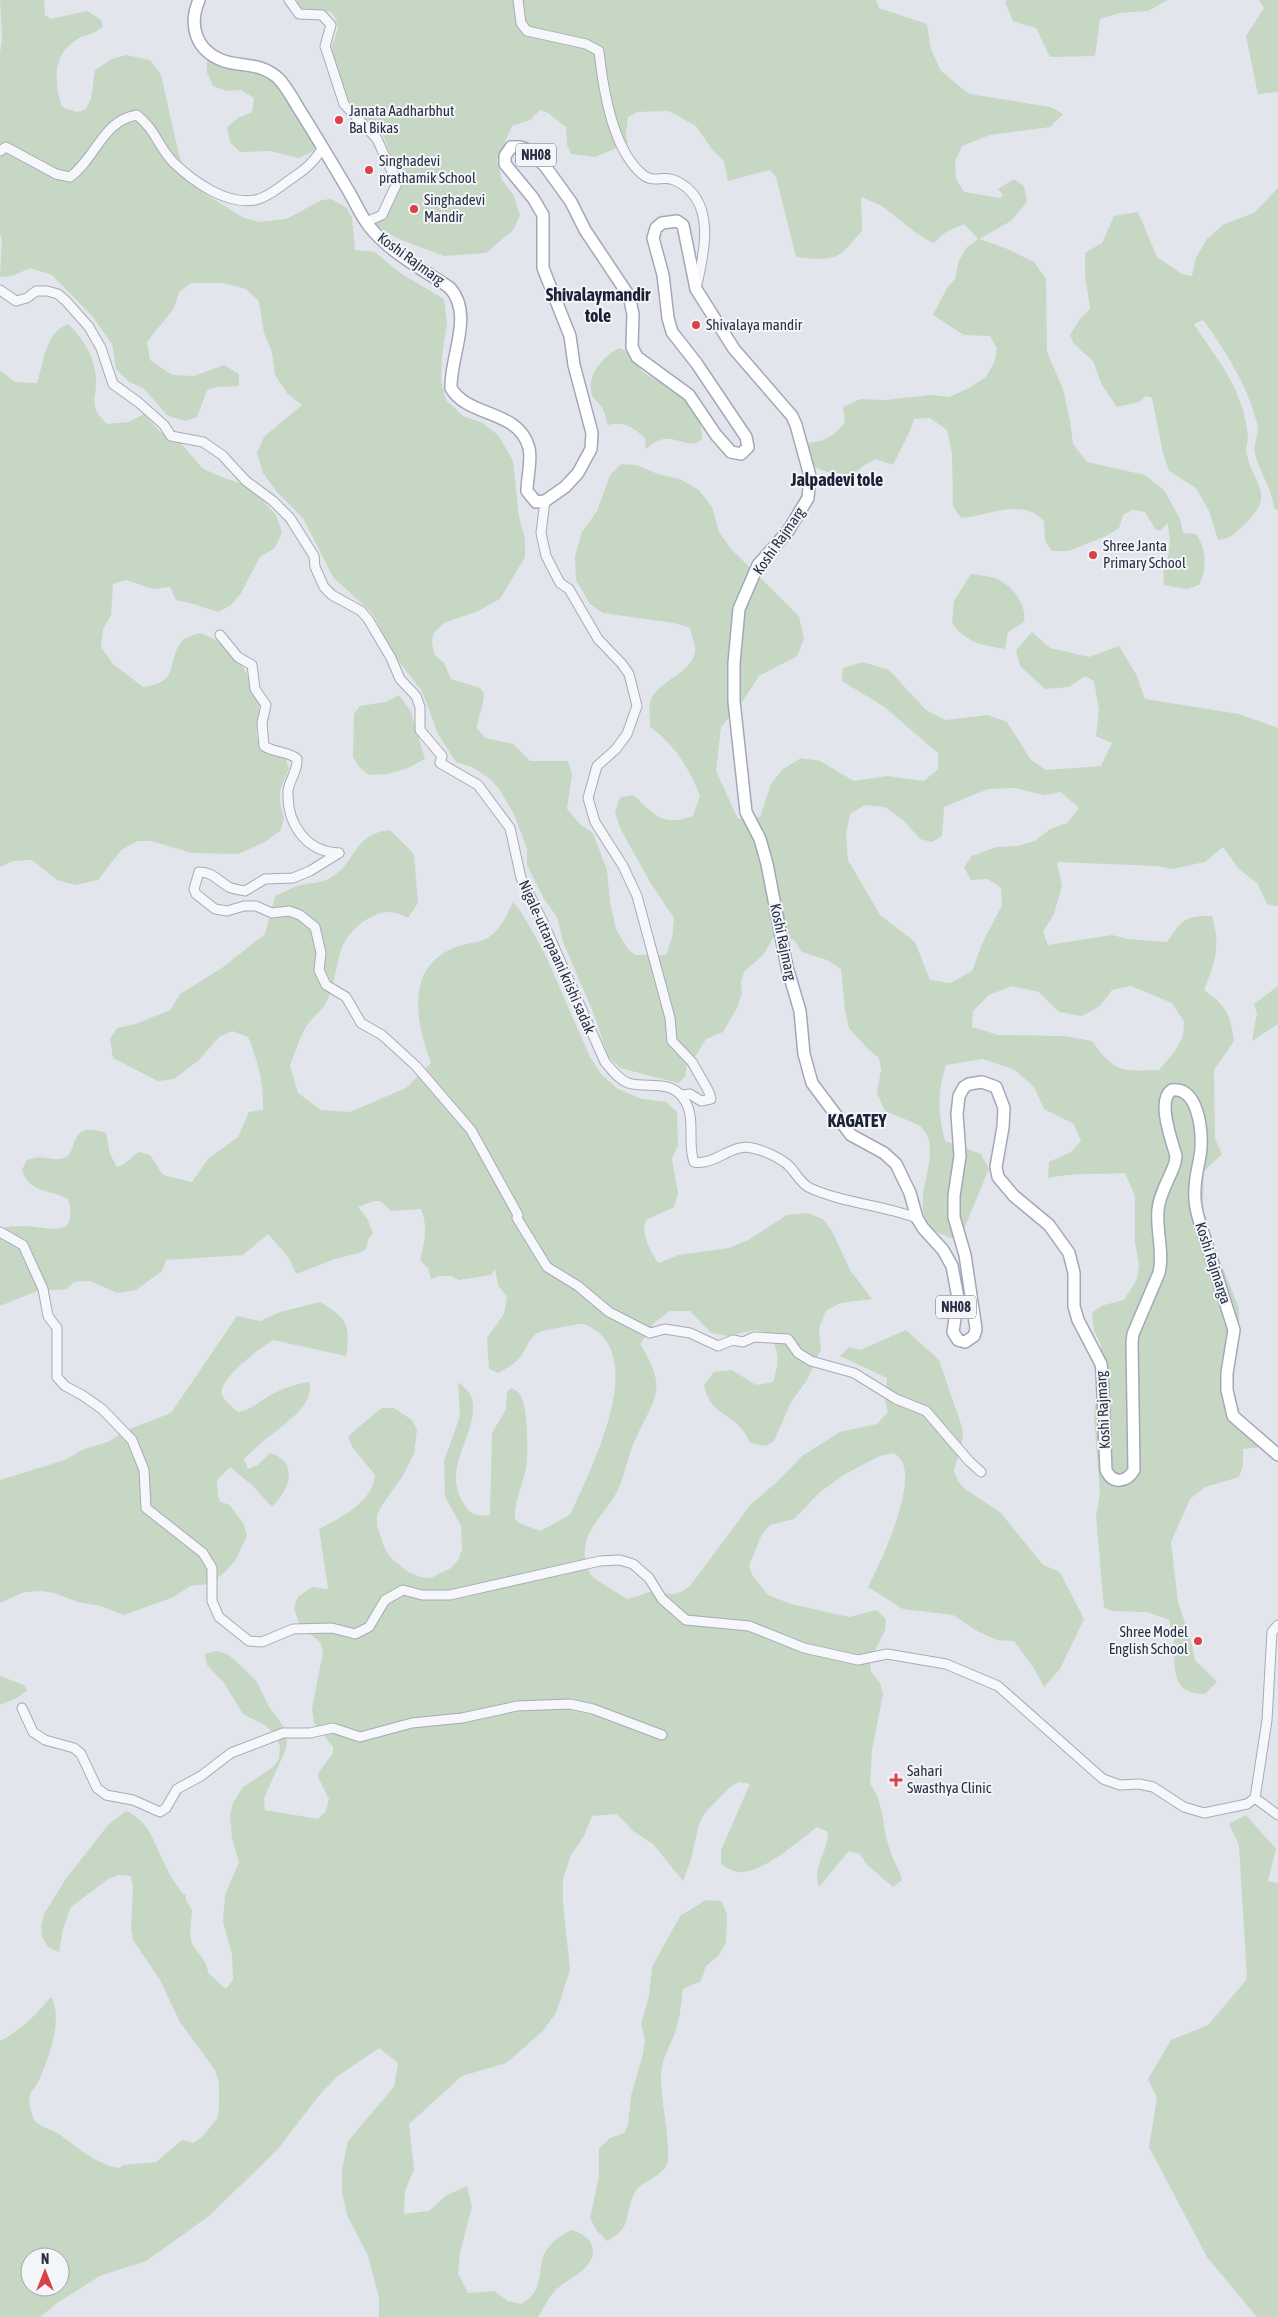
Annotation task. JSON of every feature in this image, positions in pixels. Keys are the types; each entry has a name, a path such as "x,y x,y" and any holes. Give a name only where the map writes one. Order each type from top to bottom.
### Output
{"main road":[{"name":"Koshi Rajmarg","path":"200,0 193,16 193,26 202,45 211,54 225,61 245,63 262,68 278,78 323,147 366,222 381,240 450,288 457,296 461,316 451,388 455,396 509,422 522,432 530,450 527,491 536,502 545,501 565,487 578,473 591,449 592,433 576,373 570,336 543,268 543,215 534,198 507,168 504,161 508,150 511,147 520,147 535,154 571,202 585,230 629,296 633,314 632,347 638,357 689,395 716,435 731,452 741,454 748,447 746,438 697,364 672,332 668,318 663,275 653,244 654,233 662,223 677,221 683,224 696,289 734,349 792,416 810,476 810,487 803,509 788,531 758,566 739,609 734,662 734,701 746,812 760,839 767,864 786,967 800,1011 804,1054 812,1083 851,1135 884,1153 896,1164 910,1193 917,1218 923,1228 944,1250 952,1266 958,1298 953,1332 958,1340 970,1340 976,1329 965,1255 954,1217 954,1196 960,1156 957,1114 958,1096 964,1088 975,1082 992,1084 1000,1096 1004,1108 1003,1127 996,1167 998,1177 1014,1196 1049,1225 1069,1252 1074,1273 1074,1306 1078,1320 1102,1371 1106,1470 1109,1476 1115,1480 1123,1481 1130,1478 1134,1470 1133,1334 1160,1273 1162,1264 1159,1202 1176,1156 1165,1113"},
{"name":"Koshi Rajmarga","path":"1165,1113 1168,1093 1180,1089 1189,1094 1197,1113 1202,1136 1194,1187 1198,1220 1234,1330 1227,1373 1229,1404 1233,1416 1278,1455"}],"street":[{"path":"289,0 299,14 322,15 331,25 325,46 344,104 377,139 398,183 382,215 366,222"},
{"path":"518,0 522,22 527,31 586,44 599,50 604,88 616,134 632,164 644,176 654,180 668,178 683,184 697,199 706,226 703,258 696,289"},
{"path":"0,151 6,148 49,171 70,177 80,169 106,132 124,117 137,115 149,125 166,153 197,182 214,192 236,199 256,200 275,190 315,162 323,147"},
{"name":"Nigale-uttarpaani krishi sadak","path":"0,290 16,301 27,298 36,291 58,294 89,327 106,359 108,373 113,384 164,425 171,436 203,442 222,455 246,481 274,501 290,518 314,556 315,567 324,587 332,595 361,611 368,619 391,658 400,678 416,696 420,707 420,730 442,756 440,763 478,786 510,828 521,878 543,922 605,1062 617,1076 626,1082 666,1086 681,1095"},
{"path":"545,501 541,533 546,556 560,582 569,589 598,639 626,669 636,699 637,706 628,734 616,749 597,766 588,798 595,822 623,866 636,896 670,1018 672,1041 692,1062 709,1092 711,1099 701,1101 690,1094 681,1095 690,1114 694,1162 701,1163 739,1148 750,1147 788,1165 808,1186 827,1194 894,1209 917,1218"},
{"path":"220,635 238,657 252,665 255,689 266,705 262,723 264,746 271,751 294,756 297,760 298,767 287,791 293,824 306,841 318,850 339,852 310,871 293,878 265,879 245,891 229,887 216,876 199,872 194,889 196,894 215,909 227,911 244,906 256,906 272,913 289,911 300,915 315,927 321,953 319,970 326,985 346,997 362,1023 382,1035 416,1066 471,1130 518,1215 517,1218 547,1267 578,1286 609,1312 650,1333 665,1329 690,1333 718,1346 733,1340 743,1342 754,1337 788,1339 798,1353 811,1361 854,1373 896,1399 926,1411 968,1462 981,1472"},
{"path":"0,1232 23,1245 43,1289 48,1316 57,1328 57,1377 65,1386 102,1409 132,1440 144,1470 146,1508 203,1553 212,1568 212,1601 219,1617 249,1641 262,1642 292,1629 332,1628 355,1634 369,1627 386,1600 403,1590 422,1595 450,1595 600,1561 620,1560 633,1564 649,1578 662,1599 686,1620 749,1626 804,1648 858,1660 887,1654 946,1664 998,1686 1103,1779 1120,1785 1139,1784 1154,1787 1184,1807 1204,1813 1247,1804 1255,1798 1267,1720 1272,1632 1278,1625"},
{"path":"22,1708 33,1732 45,1740 74,1748 81,1754 97,1788 106,1795 132,1800 160,1812 166,1808 177,1789 201,1776 231,1753 283,1733 310,1733 333,1728 360,1737 412,1724 462,1718 517,1706 570,1704 593,1709 662,1735"},
{"path":"1255,1798 1278,1815"}],"green space":[{"path":"0,0 44,0 45,15 51,19 87,11 101,20 103,26 95,32 76,40 63,53 57,70 57,89 62,107 77,112 86,109 91,98 95,70 112,59 126,55 150,60 161,75 179,155 189,181 202,192 244,218 260,222 286,219 322,200 331,199 347,208 352,218 355,250 375,252 400,273 444,299 447,323 442,356 441,380 446,400 463,416 483,423 498,435 513,461 519,517 525,539 525,557 500,599 478,611 444,623 433,634 432,644 435,655 444,663 451,679 480,688 484,693 477,728 485,738 513,744 530,761 568,761 572,774 567,809 580,824 593,833 607,870 610,902 616,929 627,948 635,955 666,955 672,938 674,918 650,882 621,830 615,813 620,797 633,795 660,817 673,820 693,816 700,796 691,776 674,749 650,727 649,709 651,699 662,686 688,666 692,659 695,648 690,628 674,623 603,613 590,604 576,580 575,556 582,532 597,511 610,475 621,464 636,465 658,474 680,479 699,490 712,507 719,532 731,549 799,616 804,639 797,656 759,676 744,699 721,727 716,771 738,819 760,817 771,784 782,770 801,758 820,761 854,781 887,776 924,781 938,769 938,753 883,706 842,681 843,668 863,662 889,670 926,710 945,720 988,715 1007,722 1031,760 1046,770 1101,766 1112,743 1096,736 1099,710 1094,681 1085,676 1069,687 1045,689 1020,666 1016,650 1032,632 1050,648 1089,657 1119,646 1136,674 1145,699 1239,714 1278,728 1278,906 1267,904 1258,884 1239,869 1223,847 1205,862 1172,869 1157,866 1057,862 1062,886 1054,914 1043,932 1048,945 1112,935 1128,939 1167,942 1177,928 1190,918 1212,916 1215,927 1216,954 1204,990 1218,1001 1226,1011 1234,1041 1214,1070 1215,1139 1222,1154 1204,1171 1203,1204 1206,1226 1239,1308 1239,1336 1232,1384 1241,1417 1263,1447 1243,1449 1243,1465 1239,1477 1205,1487 1190,1499 1171,1542 1178,1602 1191,1641 1195,1660 1217,1682 1205,1694 1186,1690 1177,1678 1174,1662 1174,1638 1169,1620 1147,1612 1111,1611 1104,1607 1096,1517 1100,1492 1094,1417 1101,1345 1094,1331 1092,1312 1104,1305 1124,1300 1137,1279 1139,1265 1135,1242 1135,1196 1125,1173 1077,1174 1048,1178 1049,1162 1071,1152 1081,1141 1074,1124 1044,1109 1034,1087 1015,1070 983,1059 946,1065 940,1094 941,1121 945,1141 981,1154 989,1169 963,1231 955,1239 935,1231 925,1219 923,1204 930,1155 929,1140 919,1125 885,1111 877,1093 881,1070 879,1058 849,1028 845,1010 841,969 827,960 802,952 794,940 786,938 773,938 764,954 744,972 741,981 742,993 737,1008 723,1032 706,1039 697,1054 687,1064 685,1077 678,1083 620,1068 608,1056 593,1012 563,942 557,917 544,899 527,865 527,849 514,814 500,790 490,779 472,767 456,762 438,734 422,691 396,658 372,613 333,577 303,518 277,492 263,473 257,453 264,437 302,405 287,393 275,375 272,352 264,333 259,301 246,289 223,283 191,283 179,292 174,308 147,342 150,360 172,375 194,376 224,365 239,374 239,386 217,387 207,390 197,417 186,421 168,416 144,389 128,381 116,369 112,344 92,316 52,275 30,268 12,276 0,277 2,241 0,234 0,53 2,38","holes":["1015,788 1044,795 1061,792 1079,808 1067,823 1050,829 1035,841 1017,846 996,847 972,856 964,867 971,880 988,879 1001,888 1002,905 982,944 972,971 950,983 930,980 915,942 880,915 848,860 846,835 850,814 865,805 885,807 903,820 920,839 932,842 942,836 944,807 988,789","1012,986 1039,992 1059,1012 1082,1016 1100,1006 1112,990 1131,986 1172,1003 1184,1022 1183,1036 1175,1051 1159,1070 1127,1070 1113,1065 1092,1041 1064,1036 998,1035 972,1027 973,1011 989,995"]},
{"path":"297,0 876,0 879,8 927,24 931,49 941,71 969,94 1050,107 1063,114 1050,127 990,135 962,146 955,161 956,179 964,192 1000,198 1003,195 998,189 1014,179 1024,186 1027,202 1011,221 979,239 1005,248 1034,262 1046,279 1047,352 1063,389 1073,444 1087,462 1145,475 1164,490 1180,519 1183,533 1196,534 1200,540 1205,560 1202,579 1199,585 1187,589 1164,585 1163,566 1168,558 1170,542 1168,523 1160,531 1155,529 1145,512 1133,510 1123,515 1119,528 1106,536 1069,551 1052,551 1045,541 1044,521 1026,510 1005,510 961,518 953,506 952,453 947,430 930,418 914,419 893,465 876,459 863,466 853,475 828,472 814,467 804,442 816,442 833,435 845,422 843,407 860,399 885,400 931,395 949,397 969,388 986,377 994,363 997,349 990,336 964,335 933,315 947,288 955,279 958,263 966,248 978,239 964,224 946,232 933,243 916,233 882,206 861,197 862,230 847,248 835,257 819,259 796,257 776,177 770,170 728,181 724,161 711,148 696,126 669,111 637,112 628,117 626,134 628,143 595,157 571,154 567,145 566,127 548,113 540,110 530,120 512,126 497,160 502,180 513,194 520,215 514,229 486,253 444,256 399,239 379,228 370,215 391,204 396,186 390,154 383,135 364,119 349,100 338,79 331,48 338,29 336,19 331,12 300,8"},
{"path":"1008,0 1168,0 1148,11 1120,13 1100,19 1095,56 1050,57 1036,28 1013,21 1005,2"},
{"path":"1259,0 1278,0 1278,92 1258,94 1246,36 1264,8"},
{"path":"207,58 222,66 257,73 277,82 315,141 314,151 299,158 270,151 240,152 230,142 227,127 238,118 252,112 254,98 241,90 227,91 213,86 207,73"},
{"path":"1278,188 1278,511 1274,508 1271,494 1255,453 1258,426 1248,395 1228,356 1203,320 1194,324 1222,365 1239,397 1248,433 1247,455 1261,492 1259,506 1253,515 1232,536 1218,540 1209,511 1196,488 1169,471 1163,453 1152,398 1146,396 1139,402 1117,407 1102,385 1093,361 1074,344 1070,335 1080,319 1090,309 1085,275 1085,253 1102,243 1114,216 1138,212 1157,257 1182,274 1192,276 1195,260 1206,240 1224,224 1254,213"},
{"path":"68,324 83,341 90,355 96,378 95,407 107,424 129,422 144,414 160,432 175,436 202,468 257,489 263,501 276,515 282,532 275,548 260,557 241,593 231,605 218,612 176,600 170,587 153,589 126,580 113,584 111,615 103,630 101,647 113,664 143,687 163,681 168,676 177,649 186,638 200,633 226,647 243,667 258,697 259,709 256,730 258,741 266,749 285,757 289,768 280,791 280,802 284,819 281,830 265,842 238,854 192,853 151,841 138,841 121,850 98,880 75,885 57,880 32,860 13,861 0,867 0,370 15,382 37,383 50,341 60,328"},
{"path":"619,348 628,353 646,374 674,389 688,400 699,419 702,439 697,442 687,443 666,439 656,441 646,449 645,438 637,431 619,424 608,425 602,408 593,397 591,382 601,362"},
{"path":"971,574 992,577 1001,581 1012,590 1021,602 1024,622 1008,632 1005,649 975,642 963,635 952,623 954,601"},
{"path":"399,695 411,712 425,759 406,769 387,774 369,775 359,767 353,757 354,714 360,706 386,702"},
{"path":"390,830 414,854 418,903 408,918 393,912 379,914 369,918 348,936 339,956 331,991 326,1003 306,1027 290,1066 298,1093 321,1110 350,1112 406,1088 431,1063 421,1030 418,997 421,982 428,968 439,956 456,947 491,936 502,923 513,902 520,910 544,952 590,1057 601,1074 618,1089 642,1099 666,1102 677,1112 678,1145 672,1159 678,1193 674,1207 646,1220 644,1231 647,1242 658,1263 679,1255 729,1248 748,1240 787,1215 807,1213 823,1219 832,1231 850,1270 872,1299 840,1303 826,1311 819,1328 821,1349 807,1380 791,1402 774,1441 766,1446 750,1443 739,1426 712,1404 707,1396 704,1385 714,1372 732,1370 756,1385 773,1382 777,1368 777,1351 769,1333 755,1330 728,1336 711,1333 690,1311 670,1311 654,1323 640,1344 655,1374 655,1395 633,1445 617,1492 587,1539 586,1561 592,1576 627,1599 649,1592 678,1593 690,1586 751,1504 778,1481 802,1456 840,1432 877,1424 888,1412 885,1401 887,1378 840,1356 849,1347 860,1350 906,1330 939,1360 962,1427 963,1437 954,1471 958,1481 965,1489 1000,1512 1043,1565 1058,1571 1084,1619 1060,1669 1044,1687 1035,1670 1014,1641 997,1640 977,1631 953,1615 903,1609 868,1587 898,1517 903,1495 905,1477 902,1462 893,1453 880,1456 845,1474 820,1492 794,1519 770,1525 762,1534 749,1566 753,1576 768,1595 791,1604 849,1617 877,1610 886,1619 885,1630 870,1661 871,1672 880,1683 883,1694 872,1750 870,1784 878,1798 889,1847 902,1880 893,1887 867,1865 860,1854 849,1851 819,1887 817,1872 826,1846 828,1832 817,1827 772,1861 752,1870 734,1871 721,1864 721,1850 750,1784 739,1782 729,1788 704,1814 699,1824 691,1859 683,1881 653,1844 633,1831 617,1814 592,1816 584,1836 571,1855 563,1879 563,1902 570,1970 556,2013 542,2032 506,2063 462,2076 409,2124 414,2169 405,2191 404,2214 429,2211 447,2195 467,2186 472,2207 460,2252 458,2273 468,2293 494,2291 508,2301 521,2304 530,2298 535,2291 546,2251 554,2241 572,2230 584,2236 591,2244 593,2254 586,2267 556,2290 538,2317 379,2317 379,2298 368,2256 347,2215 342,2192 342,2170 348,2141 394,2087 398,2063 379,2048 338,2076 321,2093 277,2150 209,2216 146,2261 100,2276 70,2295 70,2247 20,2247 20,2297 67,2297 40,2317 0,2317 0,2041 28,2022 51,1997 55,2006 55,2027 46,2063 29,2098 32,2115 40,2125 59,2134 94,2159 110,2166 119,2168 124,2165 156,2162 182,2140 193,2143 202,2137 217,2119 219,2083 215,2070 180,2022 160,1980 133,1940 131,1929 133,1888 131,1876 119,1875 108,1879 71,1907 63,1929 59,1952 48,1947 42,1937 41,1926 44,1914 65,1880 108,1825 126,1811 140,1820 150,1833 170,1875 182,1893 186,1895 186,1901 192,1910 190,1932 192,1944 205,1962 209,1974 226,1989 233,1980 232,1955 223,1921 225,1895 239,1862 232,1839 230,1814 233,1803 243,1787 272,1768 279,1759 280,1746 275,1735 266,1726 243,1714 224,1683 207,1665 205,1654 217,1651 227,1654 236,1661 257,1682 268,1705 288,1733 286,1749 264,1798 265,1810 318,1819 326,1811 329,1799 318,1777 319,1772 333,1753 333,1747 314,1723 312,1709 323,1652 320,1642 300,1626 294,1608 298,1597 312,1587 328,1589 319,1529 354,1508 368,1494 373,1485 375,1475 353,1448 348,1437 382,1408 394,1408 412,1420 417,1430 414,1454 402,1477 382,1505 377,1515 377,1525 384,1547 390,1557 408,1572 420,1577 431,1578 451,1568 458,1560 462,1549 461,1526 445,1496 444,1461 460,1416 458,1382 470,1394 473,1404 469,1429 457,1466 456,1479 458,1491 464,1504 469,1511 475,1514 481,1516 490,1515 492,1433 506,1409 507,1392 511,1388 518,1392 522,1398 526,1417 527,1441 526,1469 517,1500 515,1519 519,1523 540,1531 568,1516 572,1511 600,1445 609,1418 614,1391 615,1367 609,1346 595,1330 582,1324 540,1332 531,1339 522,1355 511,1366 498,1373 489,1369 487,1338 504,1314 507,1297 498,1285 495,1269 491,1275 459,1280 451,1276 439,1276 431,1279 428,1268 420,1260 425,1234 421,1209 391,1211 380,1201 373,1201 358,1207 367,1218 373,1233 368,1240 366,1249 296,1274 289,1258 268,1234 243,1255 166,1260 162,1271 136,1290 117,1293 90,1281 74,1282 66,1289 34,1292 0,1306 0,1228 32,1226 53,1229 65,1226 70,1217 68,1199 41,1190 30,1184 22,1170 26,1161 37,1157 64,1158 72,1150 79,1133 85,1130 93,1130 106,1133 110,1154 117,1167 139,1152 150,1155 163,1175 192,1182 208,1159 238,1137 249,1112 263,1110 260,1073 248,1037 232,1031 219,1037 199,1060 174,1079 158,1081 113,1058 110,1039 117,1028 136,1024 170,1010 180,994 222,968 265,934 275,896 300,885 327,880 339,872 361,843 368,837"},
{"path":"1278,986 1278,1024 1252,1041 1257,1013 1254,1004"},
{"path":"320,1302 336,1313 345,1323 348,1337 346,1356 273,1340 241,1364 226,1381 222,1389 223,1397 238,1412 250,1408 274,1393 293,1385 309,1382 310,1391 307,1400 294,1417 244,1459 248,1469 258,1465 270,1453 279,1457 285,1463 289,1477 287,1485 272,1507 252,1485 230,1467 217,1480 218,1497 221,1502 230,1505 244,1525 247,1536 235,1561 223,1574 208,1584 190,1586 174,1597 124,1615 101,1606 78,1602 54,1593 42,1591 24,1592 0,1603 0,1480 65,1460 84,1449 108,1442 127,1430 171,1413 237,1316 260,1321 280,1312"},
{"path":"0,1676 24,1685 27,1691 17,1698 0,1705"},
{"path":"1246,1815 1276,1849 1268,1881 1278,1883 1278,2317 1257,2317 1207,2257 1149,2147 1157,2098 1148,2079 1171,2040 1208,2025 1247,1979 1239,1845 1229,1824"},
{"path":"706,1900 721,1901 727,1914 726,1943 718,1956 706,1966 701,1981 683,1989 677,2028 662,2065 661,2085 668,2147 667,2164 660,2173 637,2190 631,2202 625,2226 607,2241 597,2231 590,2218 599,2177 599,2148 610,2138 624,2133 628,2125 631,2096 643,2054 645,2040 641,2024 649,1996 652,1967 680,1916"}],"place":[{"name":"Janata Aadharbhut Bal Bikas","path":"339,120"},
{"name":"Singhadevi prathamik School","path":"369,170"},
{"name":"Singhadevi Mandir","path":"414,209"},
{"name":"Shivalaya mandir","path":"696,325"},
{"name":"Shree Janta Primary School","path":"1093,555"},
{"name":"Shree Model English School","path":"1198,1641"},
{"name":"Sahari Swasthya Clinic","path":"896,1780"}],"district":[{"name":"Shivalaymandir tole","path":"598,305"},
{"name":"Jalpadevi tole","path":"837,480"},
{"name":"KAGATEY","path":"857,1121"}]}
